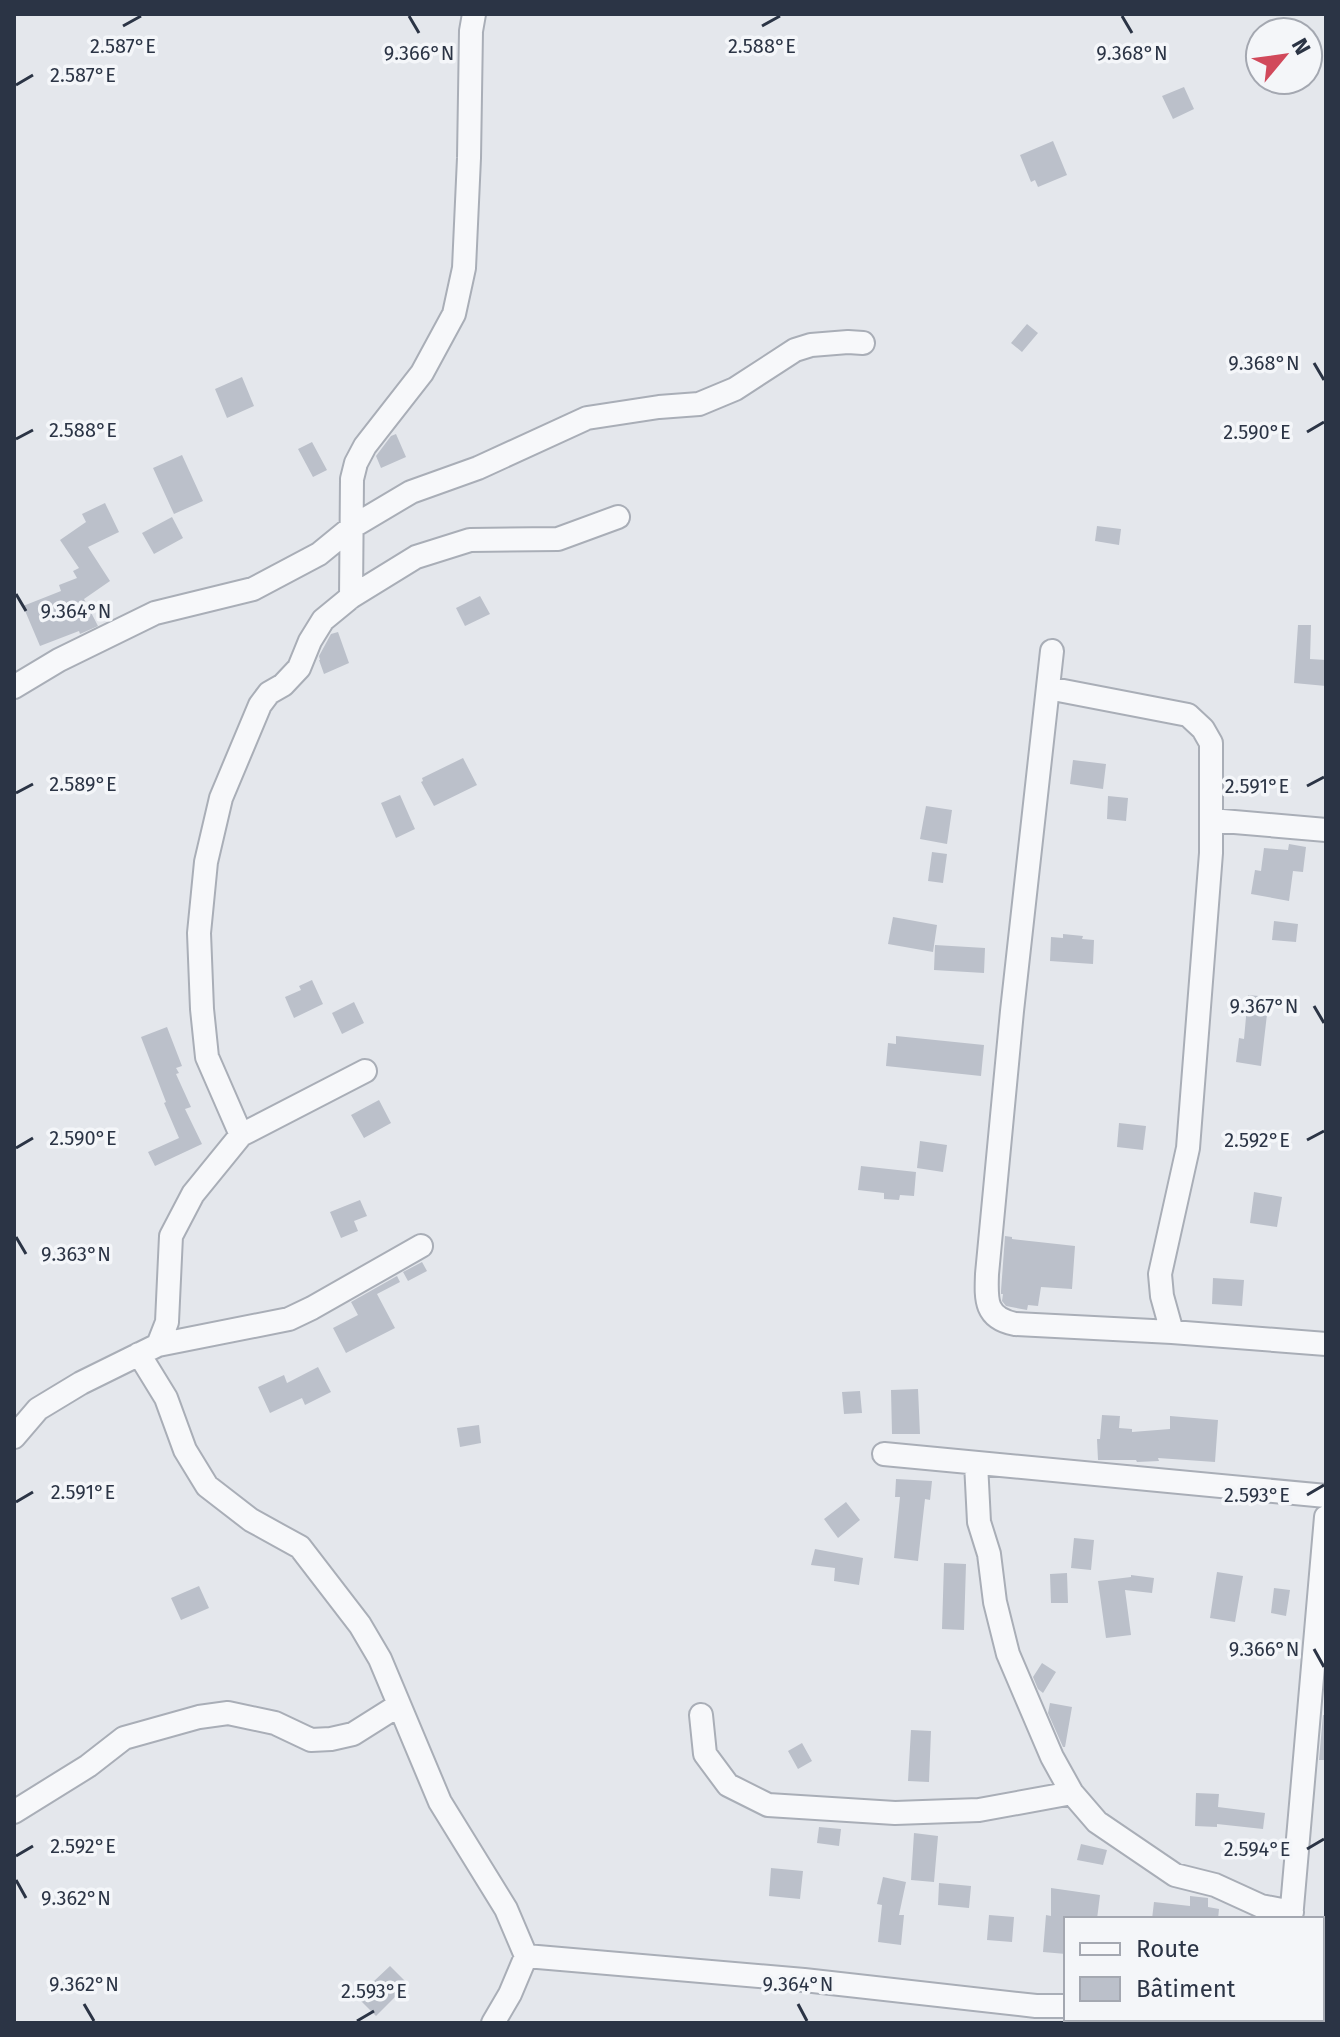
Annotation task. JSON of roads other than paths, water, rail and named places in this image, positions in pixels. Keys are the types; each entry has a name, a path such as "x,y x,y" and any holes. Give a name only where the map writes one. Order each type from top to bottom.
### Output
{"street":[{"path":"351,597 352,479 356,463 365,446 422,373 454,314 464,268 474,14"},
{"path":"14,687 59,660 155,613 253,589 319,554 352,527 411,492 478,468 587,418 699,404 735,389 795,350 811,345 863,343"},
{"path":"241,1135 207,1057 199,933 206,862 221,798 260,705 269,693 283,685 299,668 323,620 351,597 416,557 470,540 558,539 618,517"},
{"path":"1052,651 1012,1011 986,1300 1001,1321 1015,1324 1326,1344"},
{"path":"1048,688 1188,715 1203,729 1211,743 1211,853 1188,1148 1160,1274 1162,1296 1172,1332"},
{"path":"1211,820 1326,830"},
{"path":"148,1350 167,1322 171,1236 193,1194 241,1135 365,1071"},
{"path":"14,1437 38,1409 81,1383 148,1350 289,1319 421,1246"},
{"path":"148,1350 185,1450 207,1486 251,1520 300,1547 360,1625 380,1659 440,1802 506,1909 526,1956 510,1994 493,2023"},
{"path":"884,1454 1326,1496"},
{"path":"976,1463 979,1522 989,1554 995,1602 1008,1654 1052,1757 1072,1793 1097,1822 1175,1875 1215,1885 1292,1916 1326,1517"},
{"path":"14,1812 88,1766 124,1738 199,1717 228,1713 275,1723 311,1740 331,1739 353,1734 399,1705"},
{"path":"701,1715 705,1754 728,1785 768,1805 895,1813 979,1810 1072,1793"},
{"path":"526,1956 804,1980 1036,2006 1064,2006"}]}
